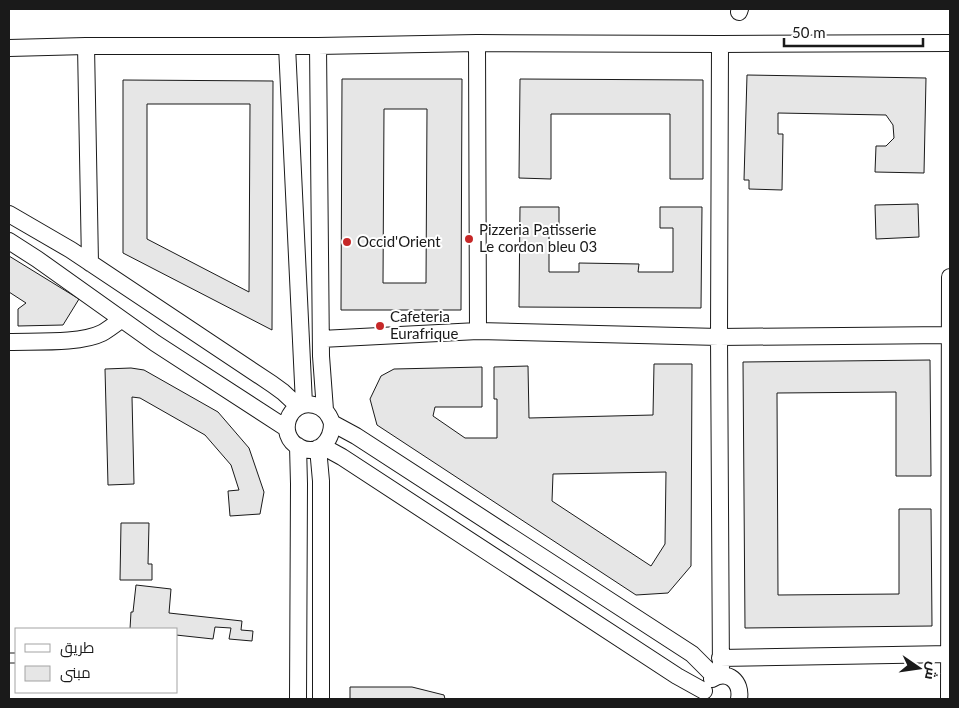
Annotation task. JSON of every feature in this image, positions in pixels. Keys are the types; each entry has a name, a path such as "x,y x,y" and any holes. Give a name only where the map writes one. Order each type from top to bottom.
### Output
{"street":[{"path":"477,43 478,331"},
{"path":"9,48 477,43 950,43"},
{"path":"718,676 720,658 720,44"},
{"path":"86,46 90,263"},
{"path":"287,46 301,405"},
{"path":"318,46 321,339 329,416 332,430 329,440 320,447 311,450 298,446 288,436 286,428 288,418 294,410 301,405 319,406 329,416 365,442 692,654 718,676"},
{"path":"9,214 71,250 301,405"},
{"path":"9,241 162,348 286,428"},
{"path":"949,699 950,277"},
{"path":"9,342 86,338 101,333 122,320"},
{"path":"321,339 478,331 719,337 950,335"},
{"path":"298,446 298,699"},
{"path":"320,447 342,457 704,695 706,685 710,680 718,676 726,676 732,678 743,697"},
{"path":"320,447 321,699"},
{"path":"720,658 950,654"}],"building":[{"path":"747,75 926,78 924,173 875,172 876,146 886,146 894,138 893,125 886,115 778,113 778,134 783,134 782,190 749,189 749,180 744,180"},
{"path":"342,79 462,79 461,310 341,310","holes":["384,109 427,109 426,283 383,283"]},
{"path":"520,79 703,80 703,179 670,179 670,114 551,114 551,179 519,178"},
{"path":"123,80 273,81 272,330 123,253","holes":["147,104 250,104 249,292 147,239"]},
{"path":"918,204 919,237 876,239 875,205"},
{"path":"520,207 559,207 559,231 549,231 549,272 579,272 579,263 639,264 638,272 673,272 673,228 660,228 660,207 702,207 701,308 519,307"},
{"path":"9,256 79,299 63,325 18,326 18,309 26,303 9,292"},
{"path":"930,360 931,476 896,476 896,392 777,393 778,595 899,594 899,509 931,509 932,626 745,628 743,362"},
{"path":"654,364 692,364 691,566 668,593 636,595 377,425 370,399 381,376 394,369 482,367 482,407 435,407 433,416 465,438 497,438 497,399 494,399 494,367 528,366 529,418 653,415","holes":["666,472 665,544 651,566 552,501 553,474"]},
{"path":"131,368 144,370 218,412 249,448 264,492 260,514 230,516 228,491 239,490 231,465 205,435 140,398 132,397 134,484 108,485 105,369"},
{"path":"121,523 149,523 148,564 152,564 152,580 120,580"},
{"path":"136,585 171,589 169,613 242,621 241,630 253,631 252,641 229,639 231,628 215,627 213,639 178,635 178,628 130,628 131,612 133,612"},
{"path":"350,687 412,687 444,695 445,699 350,699"}],"place":[{"name":"Pizzeria Patisserie Le cordon bleu 03","path":"469,239"},
{"name":"Occid'Orient","path":"347,242"},
{"name":"Cafeteria Eurafrique","path":"380,326"}]}
